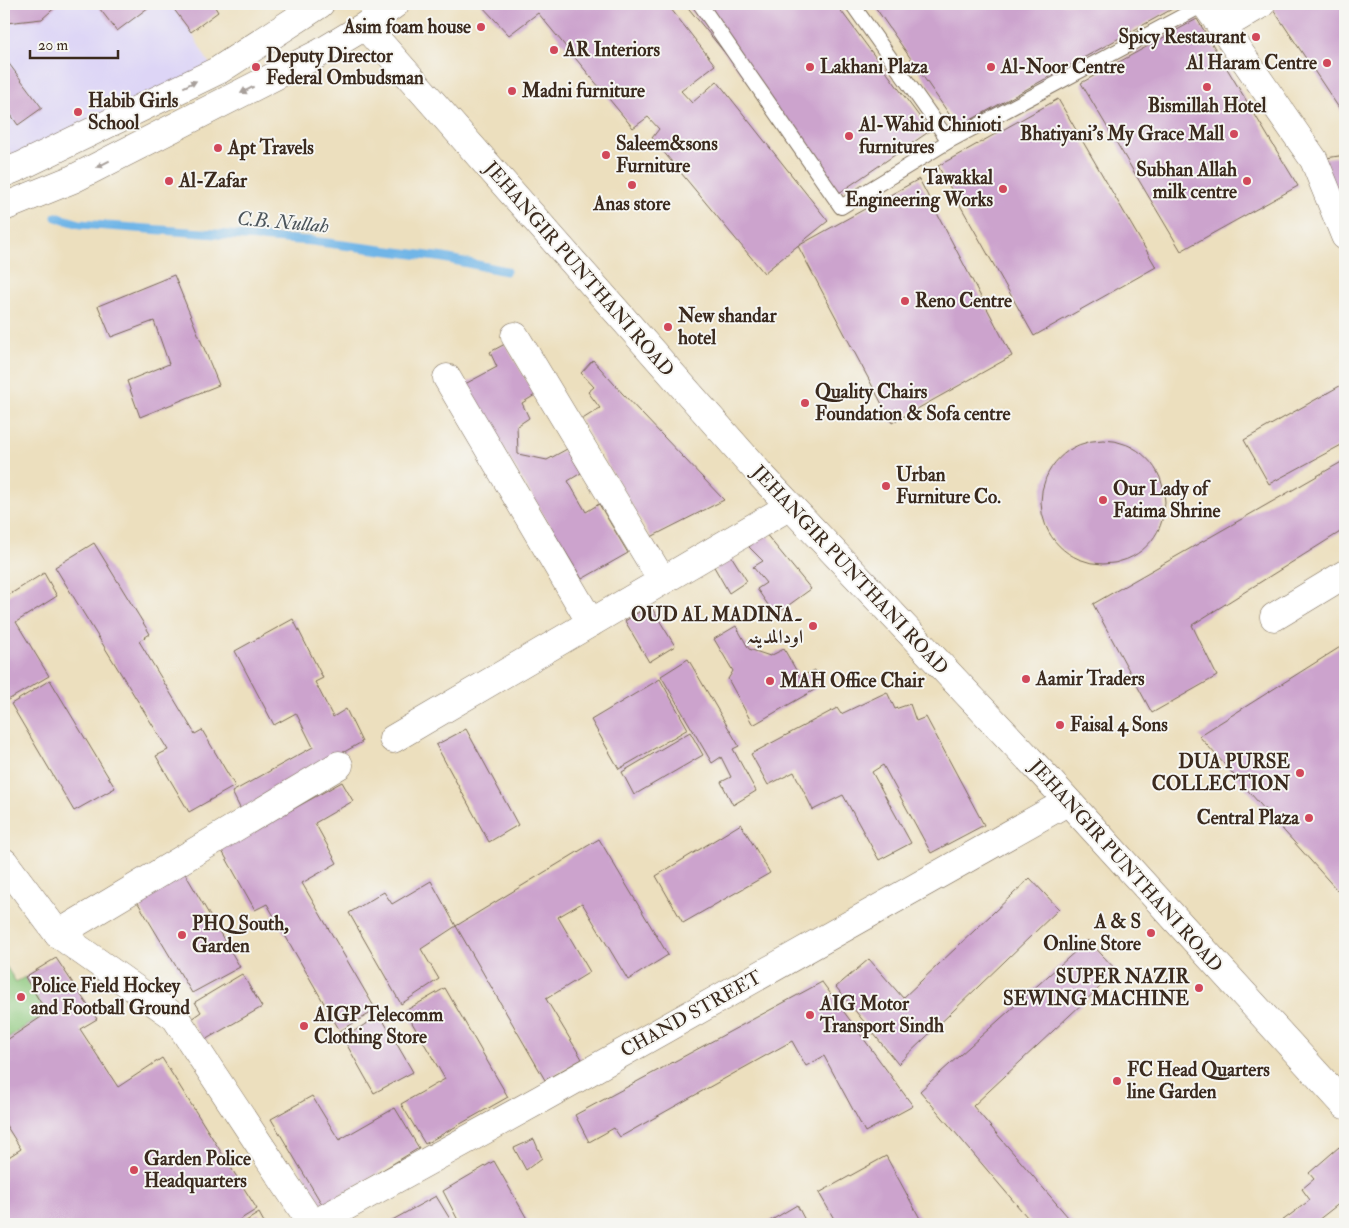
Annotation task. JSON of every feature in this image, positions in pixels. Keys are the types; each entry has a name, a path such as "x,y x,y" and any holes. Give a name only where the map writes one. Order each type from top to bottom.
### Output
{"street":[{"path":"4,173 219,70 320,4"},
{"path":"4,207 73,179 320,53 365,26 395,4"},
{"path":"1205,4 1314,160 1345,236"},
{"path":"1222,27 1261,4"},
{"name":"JEHANGIR PUNTHANI ROAD","path":"365,26 760,474 1038,769 1345,1105"},
{"path":"515,336 662,580"},
{"path":"447,378 591,622"},
{"path":"393,738 790,506"},
{"path":"1274,617 1345,574"},
{"path":"58,934 339,765"},
{"name":"CHAND STREET","path":"313,1224 548,1095 1067,802"},
{"path":"4,862 58,934 175,1017 313,1224"}],"lane":[{"path":"700,4 841,207 949,141 1205,4"},
{"path":"852,4 949,141"}],"shaded area":[{"name":"Habib Girls School","path":"4,4 170,4 191,32 220,82 21,169 4,142"}],"green space":[{"name":"Police Field Hockey and Football Ground","path":"4,963 16,982 25,977 47,1013 4,1040"}],"building":[{"path":"4,4 59,4 42,19 6,23 4,22"},
{"path":"96,4 153,4 117,31"},
{"path":"170,4 213,4 218,12 191,32"},
{"path":"480,4 667,4 715,65 681,91 692,103 717,81 828,221 764,273 652,138 659,129 648,117 633,128 538,13 509,35"},
{"name":"Lakhani Plaza","path":"685,4 836,4 930,131 839,193"},
{"name":"Al-Noor Centre","path":"873,4 1171,4 1174,8 958,127"},
{"name":"Al Haram Centre","path":"1282,4 1345,4 1345,117 1273,9"},
{"path":"1197,19 1298,186 1181,251 1081,83"},
{"path":"4,57 42,108 18,125 4,105"},
{"name":"Reno Centre","path":"1058,99 1156,267 1034,336 938,166"},
{"path":"1345,155 1345,204 1314,160"},
{"name":"Reno Centre","path":"919,179 1012,356 892,423 798,246"},
{"path":"174,275 219,385 140,417 127,381 169,364 154,321 111,337 98,306"},
{"path":"505,344 535,395 522,403 529,418 517,426 518,454 547,460 567,449 581,473 568,481 586,512 599,504 628,553 582,579 465,384 497,367 490,352"},
{"path":"593,360 724,500 651,537 581,420 600,408 588,392 594,387 581,373"},
{"path":"1345,383 1345,443 1269,484 1244,440"},
{"name":"Our Lady of Fatima Shrine","path":"1103,440 1127,445 1147,458 1160,478 1165,502 1160,526 1147,546 1127,559 1103,564 1079,559 1059,546 1046,526 1041,502 1046,478 1059,458 1079,445"},
{"path":"1345,460 1345,529 1192,625 1217,676 1152,713 1093,604"},
{"path":"765,533 811,589 775,615 757,589 766,583 753,567 763,561 749,547"},
{"path":"94,543 150,634 139,641 195,734 202,730 235,786 189,812 156,756 168,750 55,567"},
{"path":"730,554 747,581 729,593 713,565"},
{"path":"44,573 57,596 16,622 49,676 8,700 4,693 4,598"},
{"path":"650,605 675,646 649,662 625,621"},
{"path":"293,619 323,678 315,682 333,717 346,709 362,742 241,810 232,792 313,747 296,713 274,725 235,651"},
{"path":"736,626 749,649 770,656 784,649 800,677 815,670 823,685 753,725 728,679 733,671 714,639"},
{"name":"Central Plaza","path":"1345,644 1345,899 1199,736"},
{"path":"688,659 739,746 733,749 756,791 733,805 721,782 731,777 721,757 712,763 661,676"},
{"path":"660,679 688,729 619,769 591,720"},
{"path":"50,680 115,788 74,811 11,704"},
{"path":"887,692 895,709 910,704 916,721 926,717 984,825 931,853 883,765 872,772 911,843 879,860 843,795 813,810 794,772 768,785 751,754 837,708 841,714"},
{"path":"466,729 518,825 489,842 436,745"},
{"path":"690,732 703,755 634,795 622,772"},
{"path":"342,782 353,801 315,823 337,863 302,883 376,1010 340,1031 267,904 255,910 221,849"},
{"path":"741,824 770,873 683,923 656,876"},
{"path":"599,839 668,955 628,980 582,903 558,917 590,972 546,999 582,1059 545,1080 456,926"},
{"path":"183,870 240,967 192,993 135,898"},
{"path":"1030,878 1059,909 898,1064 836,987 869,959 903,998"},
{"path":"431,881 456,926 421,949 439,979 401,1004 349,913 384,892 392,904"},
{"path":"1088,940 1117,971 973,1106 1074,1224 1033,1224 920,1091"},
{"path":"56,958 97,1019 80,1029 118,1087 162,1058 257,1209 233,1224 9,1224 4,1216 4,1160 21,1149 4,1122 4,1042 47,1013 25,977"},
{"path":"242,974 262,1007 203,1041 191,1019 201,1012 195,1002"},
{"path":"822,982 913,1106 865,1132 824,1056 806,1066 792,1041 620,1137 614,1128 589,1142 575,1115"},
{"path":"445,988 508,1097 425,1144 401,1104 445,1079 405,1011"},
{"path":"380,1015 413,1072 374,1093 343,1038"},
{"path":"312,1096 339,1140 395,1108 419,1148 323,1206 271,1119"},
{"path":"534,1139 542,1158 526,1170 514,1148"},
{"path":"1339,1147 1345,1155 1345,1187 1343,1188 1345,1199 1313,1224 1278,1224 1310,1200 1302,1189 1314,1179 1309,1173"},
{"path":"886,1156 923,1224 837,1224 819,1193"},
{"path":"494,1161 530,1224 460,1224 443,1191"},
{"path":"436,1196 453,1224 385,1224"},
{"path":"797,1205 807,1224 765,1224"},
{"path":"259,1213 265,1224 241,1224"}],"waterway":[{"name":"C.B. Nullah","path":"56,217 80,224 312,241 444,258 506,271"}],"place":[{"name":"Asim foam house","path":"481,27"},
{"name":"Spicy Restaurant","path":"1256,37"},
{"name":"AR Interiors","path":"554,50"},
{"name":"Al Haram Centre","path":"1327,63"},
{"name":"Deputy Director Federal Ombudsman","path":"256,67"},
{"name":"Lakhani Plaza","path":"810,67"},
{"name":"Al-Noor Centre","path":"991,67"},
{"name":"Bismillah Hotel","path":"1207,87"},
{"name":"Madni furniture","path":"512,91"},
{"name":"Habib Girls School","path":"78,112"},
{"name":"Bhatiyani's My Grace Mall","path":"1234,134"},
{"name":"Al-Wahid Chinioti furnitures","path":"849,136"},
{"name":"Apt Travels","path":"218,148"},
{"name":"Saleem&sons Furniture","path":"606,155"},
{"name":"Al-Zafar","path":"169,181"},
{"name":"Subhan Allah milk centre","path":"1247,181"},
{"name":"Anas store","path":"632,185"},
{"name":"Tawakkal Engineering Works","path":"1003,189"},
{"name":"Reno Centre","path":"905,301"},
{"name":"New shandar hotel","path":"668,327"},
{"name":"Quality Chairs Foundation & Sofa centre","path":"805,403"},
{"name":"Urban Furniture Co.","path":"886,486"},
{"name":"Our Lady of Fatima Shrine","path":"1103,500"},
{"name":"OUD AL MADINA۔ اودالمدینہ","path":"813,626"},
{"name":"Aamir Traders","path":"1026,679"},
{"name":"MAH Office Chair","path":"770,681"},
{"name":"Faisal 4 Sons","path":"1060,725"},
{"name":"DUA PURSE COLLECTION","path":"1300,773"},
{"name":"Central Plaza","path":"1309,818"},
{"name":"A & S Online Store","path":"1151,933"},
{"name":"PHQ South, Garden","path":"182,935"},
{"name":"SUPER NAZIR SEWING MACHINE","path":"1199,988"},
{"name":"Police Field Hockey and Football Ground","path":"21,997"},
{"name":"AIG Motor Transport Sindh","path":"810,1015"},
{"name":"AIGP Telecomm Clothing Store","path":"304,1026"},
{"name":"FC Head Quarters line Garden","path":"1117,1081"},
{"name":"Garden Police Headquarters","path":"134,1170"}]}
